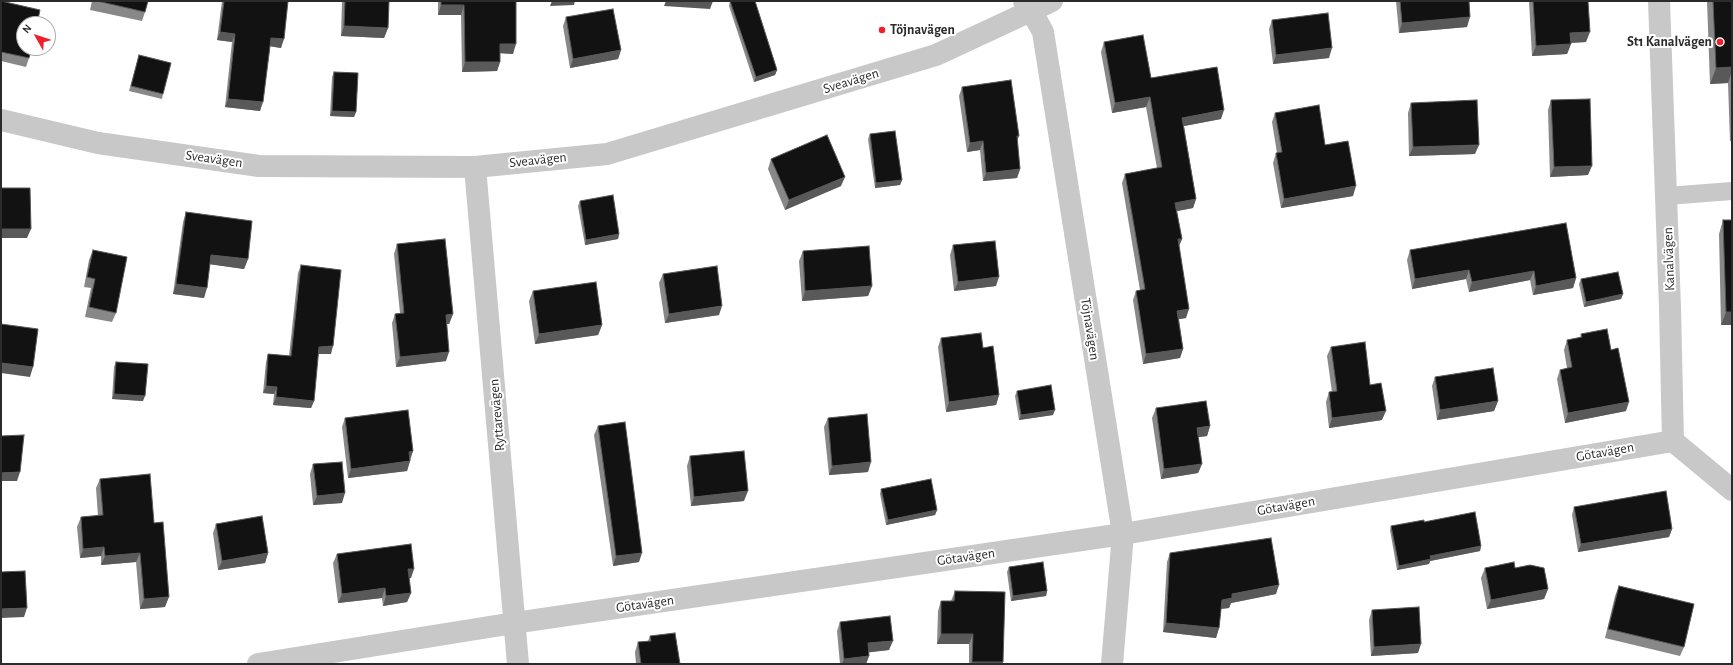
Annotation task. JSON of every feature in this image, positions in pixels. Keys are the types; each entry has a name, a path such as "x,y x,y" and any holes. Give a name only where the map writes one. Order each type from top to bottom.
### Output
{"street":[{"name":"Sveavägen","path":"1,120 98,143 260,166 475,167 606,154 936,56 1027,5 1052,1"},
{"name":"Kanalvägen","path":"1659,1 1667,196 1673,441"},
{"name":"Töjnavägen","path":"1027,5 1043,32 1123,534 1112,664"},
{"name":"Ryttarevägen","path":"475,167 518,664"},
{"name":"Götavägen","path":"258,664 514,623 1123,534 1673,441"},
{"path":"1673,441 1732,490"}],"lane":[{"path":"1667,196 1732,192"}],"building":[{"path":"1,1 40,10 39,16 16,16 16,55 1,52"},
{"path":"97,1 148,1 145,12"},
{"path":"224,1 288,1 284,39 271,38 263,102 228,99 235,34 220,32"},
{"path":"345,1 389,1 388,28 344,26"},
{"path":"441,1 516,1 516,44 500,44 500,62 465,62 464,5 441,5"},
{"path":"730,1 755,1 777,70 756,77"},
{"path":"1400,1 1469,1 1470,17 1402,23"},
{"path":"1533,1 1588,1 1590,32 1570,33 1571,44 1536,46"},
{"path":"1713,1 1732,1 1732,67 1716,68"},
{"path":"613,9 621,50 573,59 566,17"},
{"path":"1328,13 1332,48 1276,55 1272,20"},
{"path":"1143,35 1151,78 1217,67 1224,110 1182,118 1196,199 1175,203 1182,239 1178,239 1189,309 1177,311 1183,349 1146,354 1136,291 1145,289 1125,174 1162,167 1150,97 1115,103 1104,42"},
{"path":"139,55 171,63 163,94 131,86"},
{"path":"334,72 358,73 356,112 332,111"},
{"path":"1011,80 1019,136 1017,136 1020,169 986,173 983,141 970,143 962,87"},
{"path":"1590,99 1592,166 1554,167 1551,100"},
{"path":"1477,100 1479,145 1413,147 1411,103"},
{"path":"1319,105 1325,145 1348,141 1356,186 1284,199 1276,153 1282,152 1275,113"},
{"path":"895,131 902,180 876,183 870,134"},
{"path":"827,135 845,177 789,200 771,159"},
{"path":"1,188 30,188 31,229 1,229"},
{"path":"613,195 619,234 586,240 580,201"},
{"path":"186,212 252,221 248,259 211,255 207,288 176,284"},
{"path":"1723,220 1732,220 1732,312 1726,312"},
{"path":"1566,223 1576,278 1536,286 1534,271 1472,282 1469,270 1415,279 1410,250"},
{"path":"445,239 453,314 446,315 449,352 400,357 395,314 404,313 397,244"},
{"path":"995,241 999,277 958,282 953,245"},
{"path":"869,246 872,286 805,291 803,251"},
{"path":"93,250 127,257 116,313 89,307 95,279 87,277"},
{"path":"301,265 341,270 333,346 319,347 314,401 276,397 277,387 266,386 268,354 291,356"},
{"path":"717,266 722,306 669,314 663,274"},
{"path":"1618,272 1623,294 1586,302 1581,279"},
{"path":"596,282 602,325 539,334 533,291"},
{"path":"1,324 38,329 33,367 1,363"},
{"path":"1607,329 1611,350 1618,348 1629,402 1568,413 1560,370 1572,367 1567,340 1582,337 1581,334"},
{"path":"981,333 983,348 993,346 999,395 949,402 941,338"},
{"path":"1365,342 1370,385 1381,383 1386,411 1332,418 1329,392 1337,391 1331,347"},
{"path":"116,362 148,364 145,396 114,394"},
{"path":"1493,368 1498,401 1440,410 1435,377"},
{"path":"1051,385 1055,410 1021,415 1017,391"},
{"path":"1206,401 1210,426 1197,428 1202,464 1164,469 1156,408"},
{"path":"408,410 413,451 409,452 410,461 351,469 345,418"},
{"path":"867,414 871,462 832,466 828,418"},
{"path":"625,422 642,553 616,556 598,426"},
{"path":"24,435 20,472 1,473 1,436"},
{"path":"744,451 748,491 694,497 690,456"},
{"path":"342,462 345,493 317,496 313,464"},
{"path":"150,474 154,523 163,522 169,597 144,599 140,553 105,556 104,547 83,549 81,517 103,515 100,479"},
{"path":"931,479 937,510 888,520 881,489"},
{"path":"1666,491 1672,529 1581,544 1574,507"},
{"path":"1475,512 1481,546 1430,556 1431,559 1399,566 1391,526 1424,520 1424,522"},
{"path":"262,516 268,553 222,561 216,524"},
{"path":"1271,538 1279,585 1232,594 1232,598 1222,600 1219,628 1166,623 1170,553"},
{"path":"411,544 414,569 408,569 411,593 386,596 385,588 342,594 337,554"},
{"path":"1043,562 1047,591 1013,596 1009,567"},
{"path":"1514,562 1515,568 1530,565 1544,568 1548,589 1491,600 1485,568"},
{"path":"25,571 27,608 1,609 1,572"},
{"path":"1619,586 1694,604 1684,647 1608,629"},
{"path":"955,591 1005,592 1003,662 972,662 973,634 941,634 941,601 954,601"},
{"path":"1419,607 1421,644 1374,647 1372,610"},
{"path":"890,616 893,641 868,643 869,656 844,659 840,622"},
{"path":"675,633 680,664 641,664 638,642 651,641 650,636"}],"place":[{"name":"Töjnavägen","path":"882,30"},
{"name":"St1 Kanalvägen","path":"1720,42"}]}
